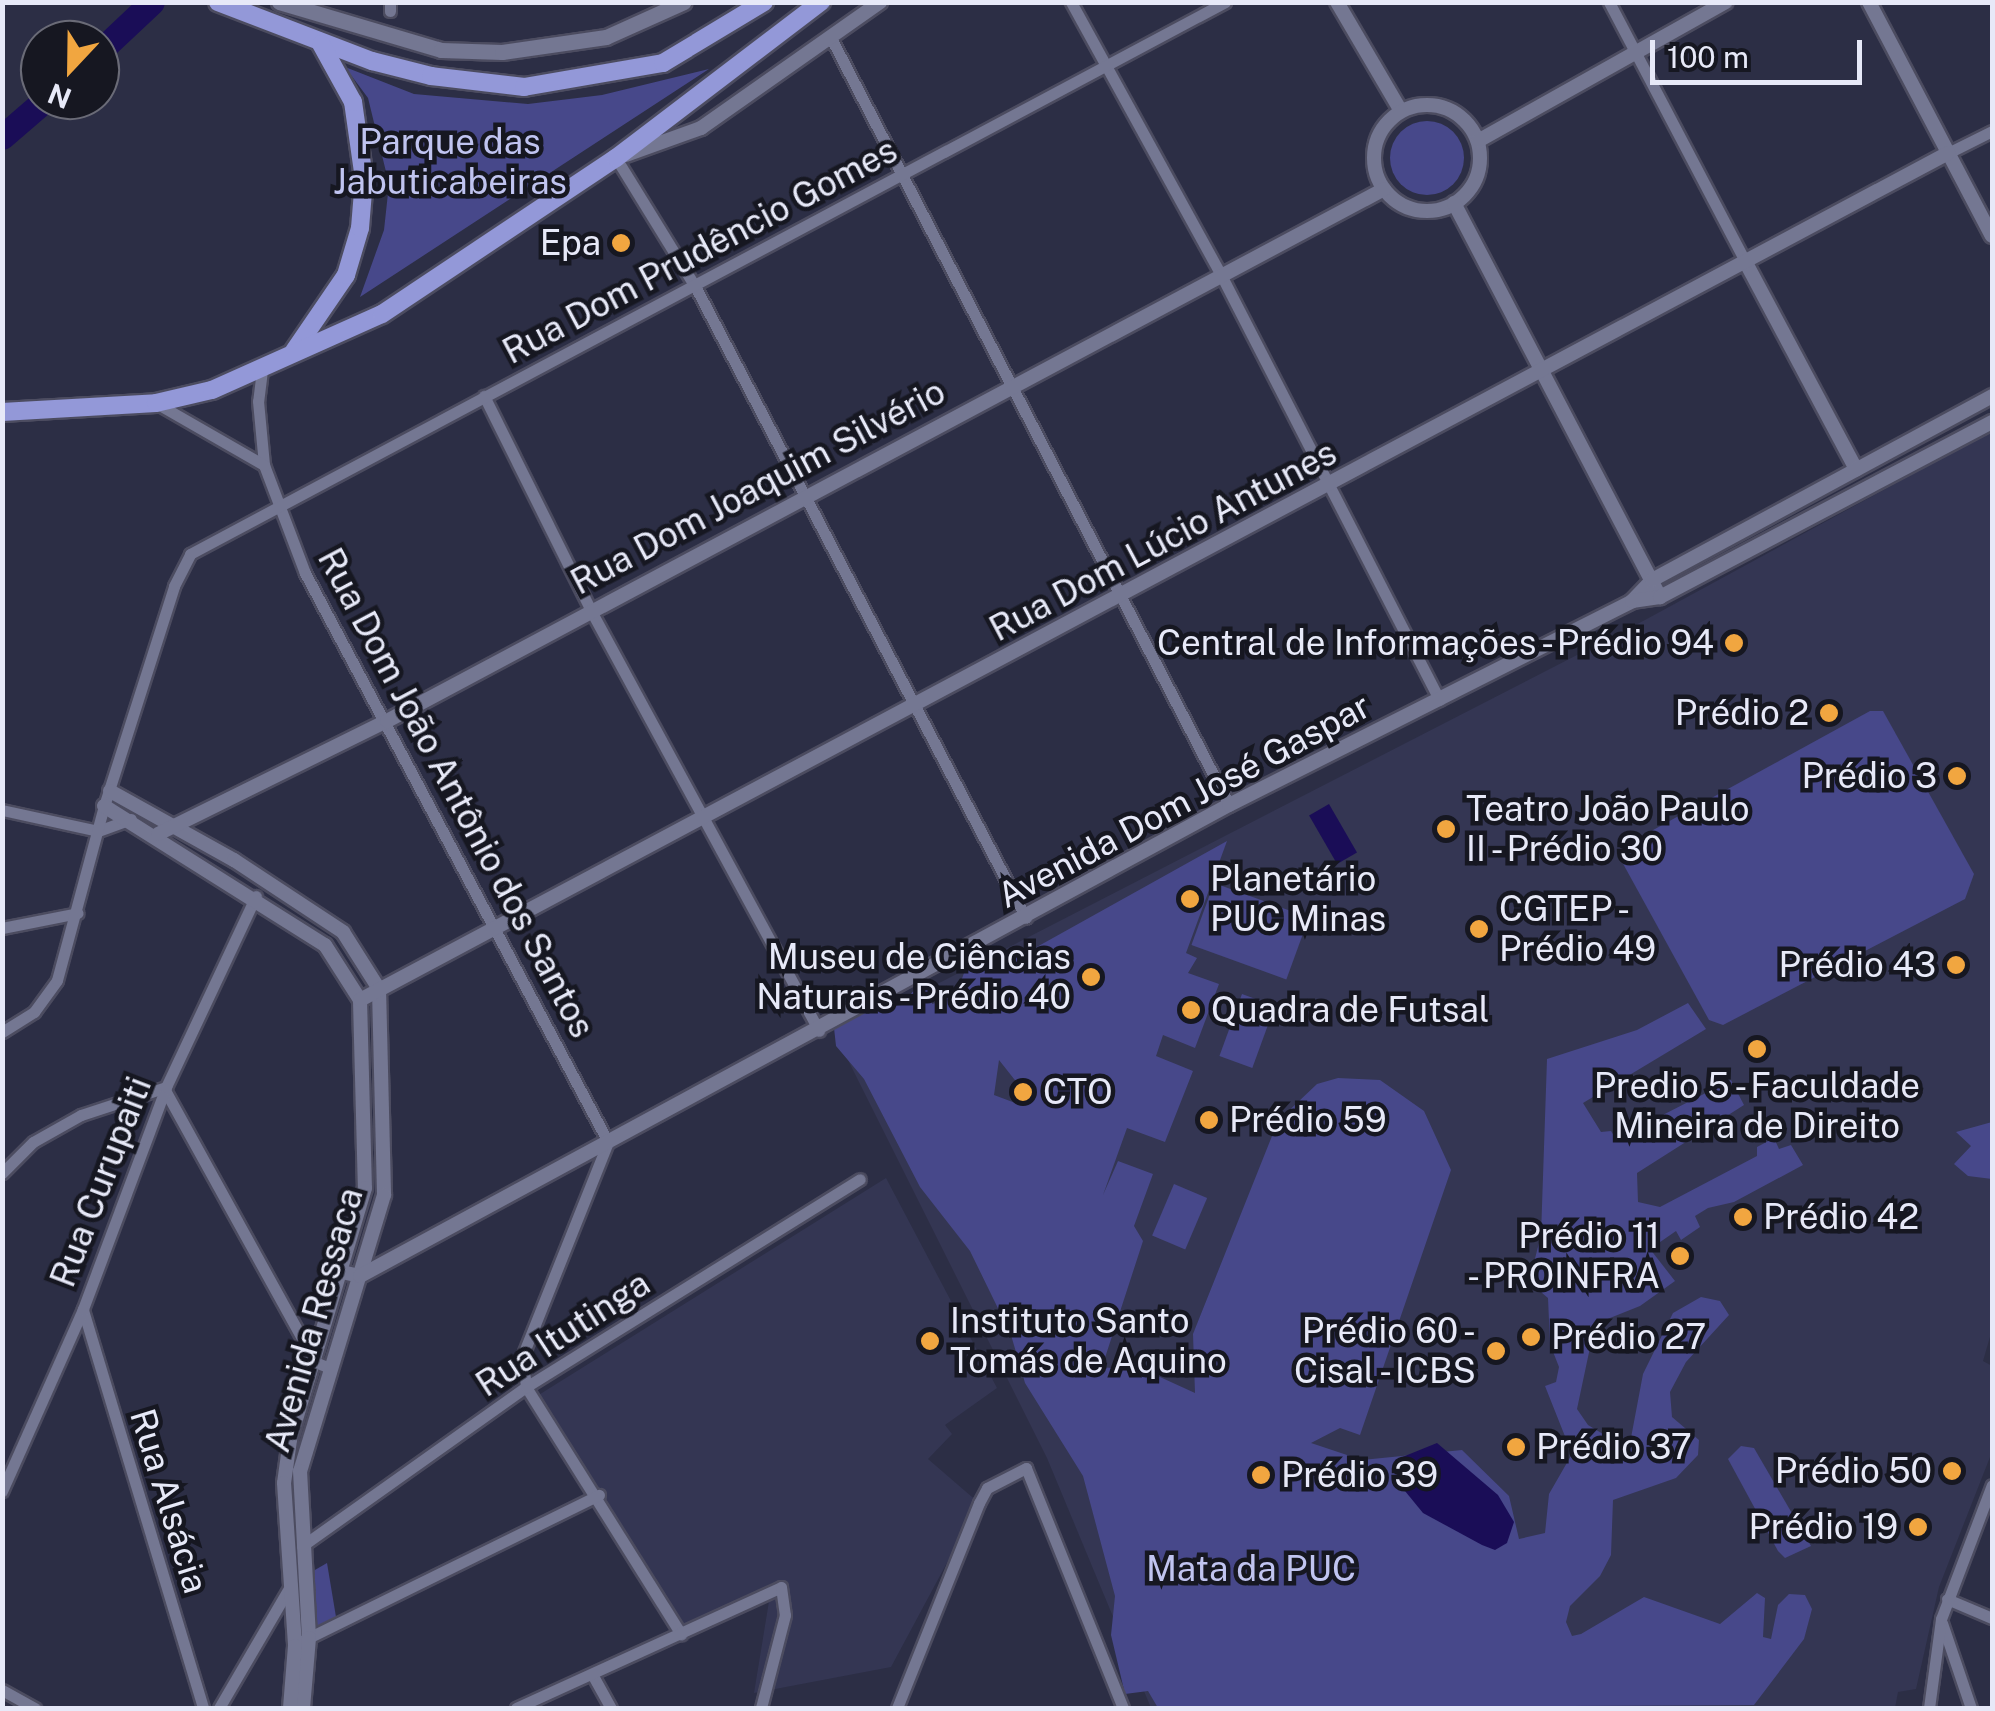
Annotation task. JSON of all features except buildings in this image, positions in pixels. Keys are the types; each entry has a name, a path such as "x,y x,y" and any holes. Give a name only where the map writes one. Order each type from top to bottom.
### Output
{"highway":[{"path":"218,2 321,44 431,76 524,87 569,84 663,63 764,2"},
{"path":"2,412 156,403 262,370 382,314 616,158 822,2"},
{"path":"291,355 330,304 360,228 362,136 354,102 321,44"}],"main road":[{"path":"279,2 440,50 502,52 606,37 675,5"},
{"path":"297,6 321,44"}],"street":[{"path":"880,2 701,128 616,158 696,288 1026,918"},
{"path":"1070,2 1220,273 1327,489 1439,700"},
{"name":"Rua Dom Prudêncio Gomes","path":"107,798 174,586 190,554 282,509 484,396 696,288 1225,2"},
{"path":"1337,2 1401,111"},
{"path":"1609,2 1856,469"},
{"path":"1478,141 1634,50 1726,2"},
{"path":"1869,2 1992,236"},
{"path":"830,38 1008,389 1122,598 1228,806"},
{"path":"1446,108 1478,141 1477,176 1454,204 1409,208 1384,188 1374,155 1378,138 1401,111 1446,108"},
{"name":"Rua Dom Lúcio Antunes","path":"360,1000 1327,489 1992,131"},
{"name":"Rua Dom Joaquim Silvério","path":"158,834 387,720 1384,188"},
{"path":"1454,204 1660,598"},
{"name":"Rua Dom João Antônio dos Santos","path":"262,370 258,401 264,465 305,573 387,720 608,1142"},
{"path":"484,396 590,609 819,1030"},
{"name":"Avenida Dom José Gaspar","path":"360,1276 1228,806 1632,601 1652,580 1992,396"},
{"path":"156,403 264,465"},
{"name":"Avenida Dom José Gaspar","path":"1632,601 1660,598 1992,422"},
{"path":"2,1032 50,994 78,914 107,798 174,825 343,932 380,989"},
{"name":"Avenida Ressaca","path":"107,798 131,819 325,944 360,1000 366,1171 284,1483 309,1638 303,1708"},
{"path":"2,810 98,830 131,819"},
{"name":"Rua Curupaiti","path":"2,1491 82,1309 166,1089 256,896"},
{"path":"2,928 78,914"},
{"name":"Avenida Ressaca","path":"290,1708 302,1546 304,1443 360,1276 386,1178 380,989"},
{"path":"2,1174 33,1142 82,1115 166,1089 315,1362 330,1368"},
{"path":"608,1142 522,1356 526,1387 599,1494 681,1634"},
{"name":"Rua Itutinga","path":"302,1546 526,1387 860,1179"},
{"path":"342,1272 360,1276"},
{"name":"Rua Alsácia","path":"82,1309 203,1708"},
{"path":"897,1708 943,1580 987,1488 1026,1468 1123,1708"},
{"path":"1929,1708 1941,1619 1992,1486"},
{"path":"295,1646 599,1494"},
{"path":"219,1708 298,1583"},
{"path":"516,1708 681,1634 769,1587 785,1591 785,1616 761,1708"},
{"path":"1947,1599 1992,1618"},
{"path":"1941,1619 1970,1708"},
{"path":"592,1674 611,1708"},
{"path":"2,1690 36,1708"}],"shaded area":[{"path":"1992,431 1992,1330 1983,1361 1992,1366 1992,1452 1939,1587 1916,1689 1898,1692 1895,1708 1151,1708 1047,1458 836,1036 1645,620"},
{"path":"1329,804 1357,852 1337,864 1309,815"},
{"path":"886,1178 997,1388 945,1425 952,1434 928,1459 979,1503 891,1667 754,1693 772,1583 686,1631 537,1396"},
{"path":"1437,1443 1498,1495 1514,1522 1507,1543 1495,1550 1482,1545 1423,1513 1405,1491 1395,1460"}],"green space":[{"name":"Parque das Jabuticabeiras","path":"345,67 414,94 528,104 602,95 709,69 360,297 384,230 389,184 368,98"},
{"path":"1427,121 1453,132 1464,158 1453,184 1427,195 1401,184 1390,158 1401,132"},
{"path":"1870,711 1883,711 1974,874 1965,899 1723,1025 1709,1020 1621,860 1624,846"},
{"name":"Mata da PUC","path":"1227,841 1186,953 1197,958 1188,973 1219,984 1195,1048 1163,1035 1156,1056 1193,1071 1165,1142 1127,1128 1103,1195 1118,1161 1153,1174 1134,1226 1143,1241 1102,1367 1149,1372 1195,1393 1193,1334 1278,1121 1317,1084 1338,1078 1380,1080 1424,1111 1451,1170 1360,1435 1340,1428 1311,1443 1362,1460 1462,1450 1509,1496 1519,1539 1545,1533 1549,1494 1572,1454 1545,1386 1556,1382 1559,1367 1550,1344 1548,1298 1529,1282 1541,1235 1547,1059 1637,1030 1688,1003 1706,1029 1583,1103 1601,1132 1611,1131 1616,1139 1731,1080 1744,1105 1637,1173 1638,1202 1660,1207 1757,1156 1757,1147 1774,1138 1779,1149 1791,1145 1803,1165 1734,1202 1708,1208 1695,1216 1700,1227 1681,1240 1676,1231 1650,1249 1675,1281 1640,1306 1595,1324 1577,1409 1588,1425 1623,1446 1630,1443 1643,1374 1673,1313 1701,1297 1720,1301 1729,1315 1686,1362 1670,1392 1672,1417 1699,1440 1698,1455 1676,1478 1613,1500 1611,1555 1600,1576 1570,1606 1566,1622 1572,1636 1581,1634 1644,1597 1720,1624 1757,1593 1765,1598 1763,1637 1771,1639 1778,1605 1789,1594 1805,1595 1812,1609 1804,1639 1754,1705 1158,1708 1148,1691 1125,1694 1111,1635 1115,1596 1083,1476 1025,1383 1011,1335 970,1251 920,1187 864,1079 836,1046 834,1028 861,1011 901,1005 917,987 933,990 932,1004 939,1002 959,987 969,959 998,949 1017,958","holes":["999,1060 1025,1093 1021,1105 994,1095"]},
{"path":"1214,883 1309,918 1286,980 1191,945"},
{"name":"Quadra de Futsal","path":"1242,994 1275,1006 1252,1068 1219,1056"},
{"path":"1992,1122 1992,1179 1968,1176 1954,1164 1971,1146 1956,1132"},
{"path":"1174,1184 1207,1198 1185,1250 1152,1236"},
{"path":"1741,1446 1754,1448 1811,1546 1785,1558 1778,1551 1728,1459"},
{"path":"327,1563 337,1623 314,1638 308,1574"}],"waterway":[{"path":"120,32 152,2"},
{"path":"2,137 22,120"}],"place":[{"name":"Epa","path":"621,243"},
{"name":"Central de Informações - Prédio 94","path":"1734,643"},
{"name":"Prédio 2","path":"1829,713"},
{"name":"Prédio 3","path":"1957,776"},
{"name":"Teatro João Paulo II - Prédio 30","path":"1446,829"},
{"name":"Planetário PUC Minas","path":"1190,899"},
{"name":"CGTEP - Prédio 49","path":"1479,929"},
{"name":"Prédio 43","path":"1956,965"},
{"name":"Museu de Ciências Naturais - Prédio 40","path":"1091,977"},
{"name":"Quadra de Futsal","path":"1191,1010"},
{"name":"Predio 5 - Faculdade Mineira de Direito","path":"1757,1049"},
{"name":"CTO","path":"1023,1092"},
{"name":"Prédio 59","path":"1209,1120"},
{"name":"Prédio 42","path":"1743,1217"},
{"name":"Prédio 11 - PROINFRA","path":"1680,1256"},
{"name":"Prédio 27","path":"1531,1337"},
{"name":"Instituto Santo Tomás de Aquino","path":"930,1341"},
{"name":"Prédio 60 - Cisal - ICBS","path":"1496,1351"},
{"name":"Prédio 37","path":"1516,1447"},
{"name":"Prédio 50","path":"1952,1471"},
{"name":"Prédio 39","path":"1261,1475"},
{"name":"Prédio 19","path":"1918,1527"}]}
